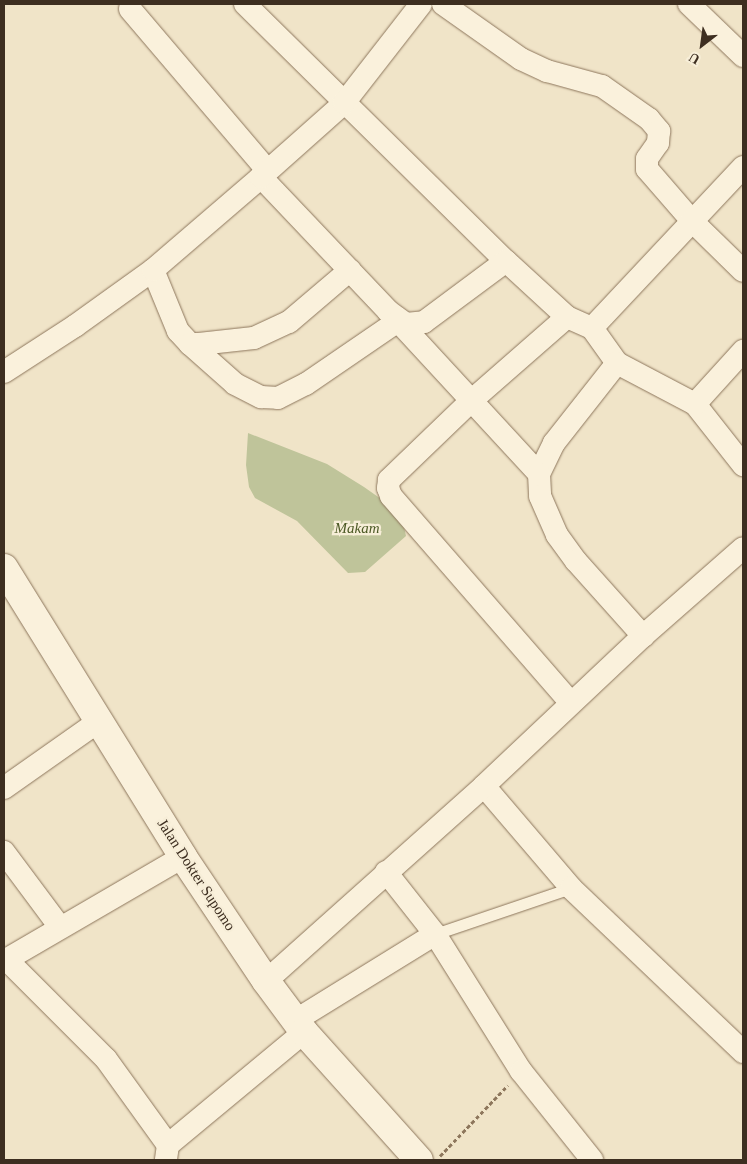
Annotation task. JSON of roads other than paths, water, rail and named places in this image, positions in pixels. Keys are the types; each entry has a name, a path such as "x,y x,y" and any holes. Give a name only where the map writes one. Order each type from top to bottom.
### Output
{"street":[{"path":"245,4 506,261 567,317 592,328 617,363 695,404 743,465"},
{"path":"4,372 75,326 153,270 344,103 421,4"},
{"path":"443,4 521,59 547,70 602,86 649,119 659,130 658,143 647,159 648,169 692,221 743,272"},
{"path":"689,4 743,56"},
{"path":"130,9 264,173 350,270 539,474"},
{"path":"592,328 743,167"},
{"path":"153,270 178,331 190,344 235,384 261,397 278,398 306,384 398,321 413,325 424,322 506,261"},
{"path":"190,344 254,338 290,322 350,270"},
{"path":"567,317 471,401 389,480 388,488 391,496 571,703"},
{"path":"695,404 743,351"},
{"path":"617,363 554,443 539,474 540,496 557,535 576,561 643,636"},
{"path":"266,981 484,786 643,636 743,548"},
{"name":"Jalan Dokter Supomo","path":"4,568 183,856 266,981 300,1026 419,1160"},
{"path":"4,788 98,722"},
{"path":"484,786 571,888 743,1052"},
{"path":"4,852 60,927"},
{"path":"183,856 5,960 106,1059 167,1152 300,1026 435,934"},
{"path":"386,872 435,934 521,1071 592,1160"}],"lane":[{"path":"435,934 571,888"}],"park label":[{"name":"Makam","path":"357,529"}]}
